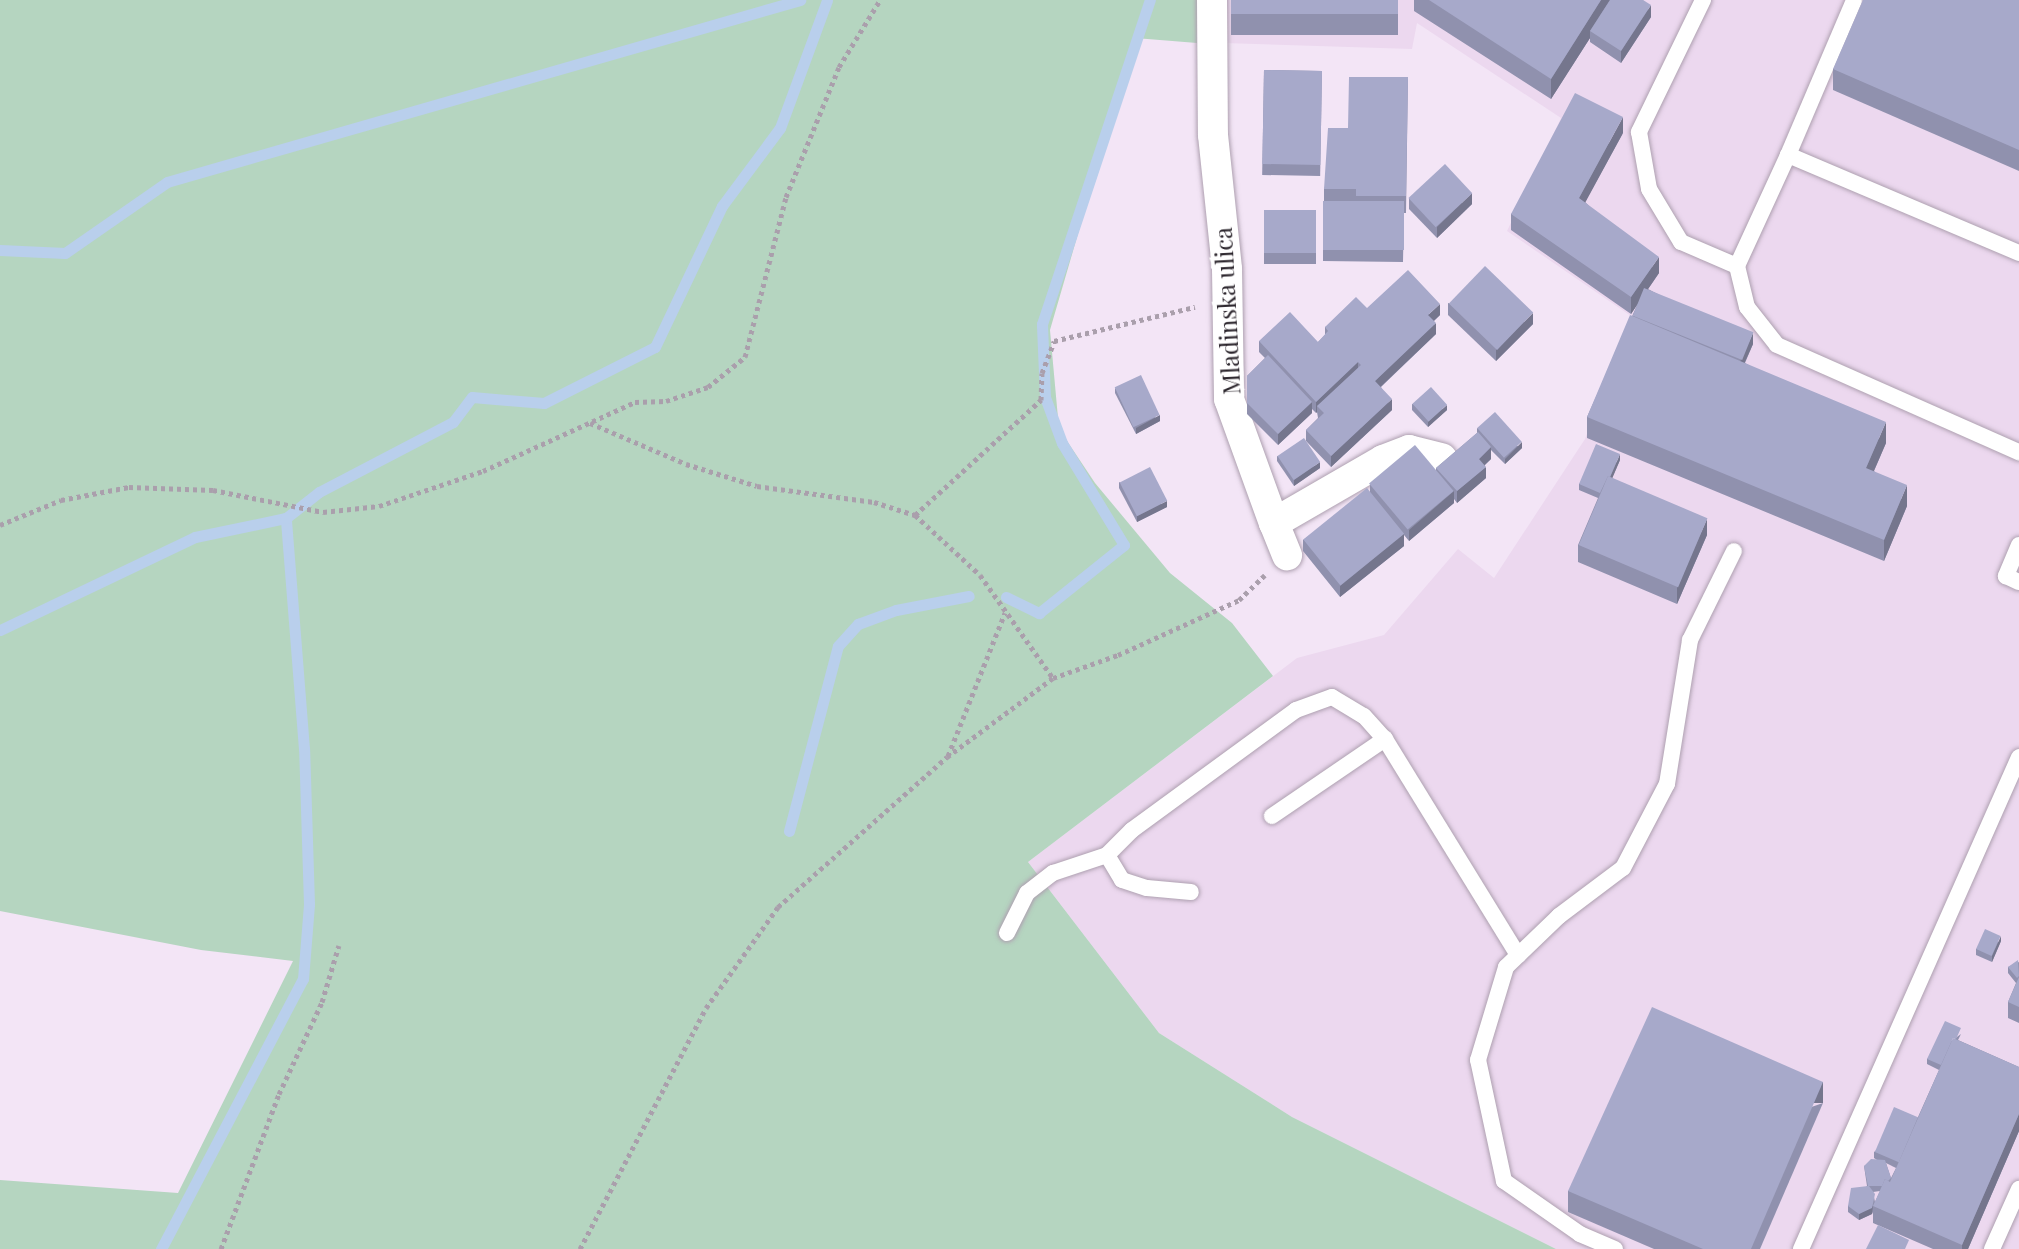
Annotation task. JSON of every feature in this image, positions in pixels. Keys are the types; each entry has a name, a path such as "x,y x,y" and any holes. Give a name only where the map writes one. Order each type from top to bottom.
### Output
{"street":[{"name":"Mladinska ulica","path":"1212,0 1213,135 1228,304 1229,399 1287,555"},
{"path":"1274,523 1383,460 1409,450 1442,458"}],"lane":[{"path":"1703,0 1639,132 1649,189 1681,242 1737,266"},
{"path":"1854,0 1737,266 1747,307 1777,345 2019,452"},
{"path":"1788,155 2019,253"},
{"path":"2019,545 2006,576 2019,582"},
{"path":"1615,1249 1580,1234 1504,1181 1478,1060 1506,967 1559,916 1623,868 1667,784 1690,640 1734,551"},
{"path":"1007,933 1027,893 1053,873 1107,855 1132,830 1296,710 1332,697 1364,716 1385,739 1518,955"},
{"path":"1272,816 1385,739"},
{"path":"1801,1249 2019,757"},
{"path":"1107,855 1122,880 1147,888 1191,892"},
{"path":"1992,1249 2019,1189"}],"path":[{"path":"0,525 61,500 129,487 277,499 323,512 379,506 483,471 635,402 666,401 708,387 745,357 786,197 839,67 880,0"},
{"path":"915,515 1041,400 1042,373 1054,341 1228,304"},
{"path":"590,423 686,464 757,486 874,502 915,515 980,575 1053,678"},
{"path":"580,1249 706,1008 778,907 947,757 1053,678 1118,655 1239,600 1287,555"},
{"path":"947,757 1005,612"},
{"path":"221,1249 274,1107 322,1002 339,945"}],"shaded area":[{"path":"1223,0 2019,0 2019,1249 1556,1249 1292,1117 1159,1033 1028,862 1297,658 1384,635 1458,549 1494,578 1585,439 1631,316 1507,231 1561,118 1417,23 1412,49 1223,43"}],"green space":[{"path":"0,0 1197,0 1197,43 1135,38 1050,330 1059,429 1095,483 1170,573 1232,623 1273,676 1028,862 1159,1033 1292,1117 1556,1249 0,1249 0,1180 178,1193 293,961 201,950 0,911"}],"building":[{"path":"1231,0 1398,0 1398,14 1231,14"},
{"path":"1429,0 1601,0 1551,79"},
{"path":"1610,0 1643,0 1651,5 1621,51 1590,31"},
{"path":"1863,0 2019,0 2019,150 1833,69"},
{"path":"1264,70 1322,71 1320,165 1262,164"},
{"path":"1349,77 1408,77 1406,196 1356,196 1356,189 1324,189 1328,128 1348,128"},
{"path":"1575,93 1623,117 1579,198 1659,257 1631,297 1511,214"},
{"path":"1445,164 1472,193 1436,227 1408,198"},
{"path":"1323,201 1404,201 1404,250 1323,250"},
{"path":"1264,210 1316,210 1316,253 1264,253"},
{"path":"1485,266 1533,313 1497,350 1449,303"},
{"path":"1408,270 1440,304 1428,315 1436,323 1375,381 1392,399 1331,456 1306,430 1324,413 1317,406 1361,365 1358,362 1316,402 1259,341 1290,312 1318,342 1328,331 1325,327 1356,297 1367,308"},
{"path":"1644,288 1753,332 1742,360 1633,316"},
{"path":"1630,315 1886,422 1866,468 1907,485 1884,540 1587,417"},
{"path":"1268,355 1312,402 1278,434 1247,403 1247,376"},
{"path":"1141,375 1160,415 1133,427 1115,387"},
{"path":"1431,387 1447,405 1428,422 1412,404"},
{"path":"1495,412 1522,442 1504,458 1477,428"},
{"path":"1478,432 1491,447 1479,459 1486,467 1457,491 1436,468"},
{"path":"1304,438 1320,462 1294,480 1277,456"},
{"path":"1596,444 1620,454 1600,493 1579,484"},
{"path":"1415,445 1454,491 1408,530 1369,484"},
{"path":"1150,467 1167,501 1137,516 1120,482"},
{"path":"1608,476 1707,518 1678,587 1579,545"},
{"path":"1367,488 1404,534 1340,585 1303,540"},
{"path":"1985,929 2001,936 1992,956 1976,949"},
{"path":"2018,960 2019,976 2017,978 2008,967"},
{"path":"2019,977 2019,1007 2008,1002"},
{"path":"1652,1007 1823,1082 1751,1249 1703,1249 1568,1191"},
{"path":"1945,1021 1961,1028 1941,1065 1927,1059"},
{"path":"1953,1038 2019,1067 2019,1114 1962,1245 1873,1206 1885,1179 1890,1182"},
{"path":"1894,1107 1918,1117 1899,1162 1875,1152"},
{"path":"1871,1159 1885,1160 1891,1178 1888,1181 1885,1179 1882,1186 1869,1186 1875,1194 1872,1208 1859,1214 1848,1206 1851,1188 1868,1186 1864,1166"},
{"path":"1878,1225 1909,1240 1905,1249 1866,1249"}],"waterway":[{"path":"0,250 65,253 167,182 800,0"},
{"path":"161,1249 303,979 309,904 304,749 286,518 319,492 453,422 472,397 544,403 655,347 722,206 780,128 827,0"},
{"path":"1006,597 1039,613 1124,545 1062,443 1045,397 1042,324 1150,0"},
{"path":"0,630 195,537 286,518"},
{"path":"789,831 838,646 858,624 896,610 969,596"}]}
